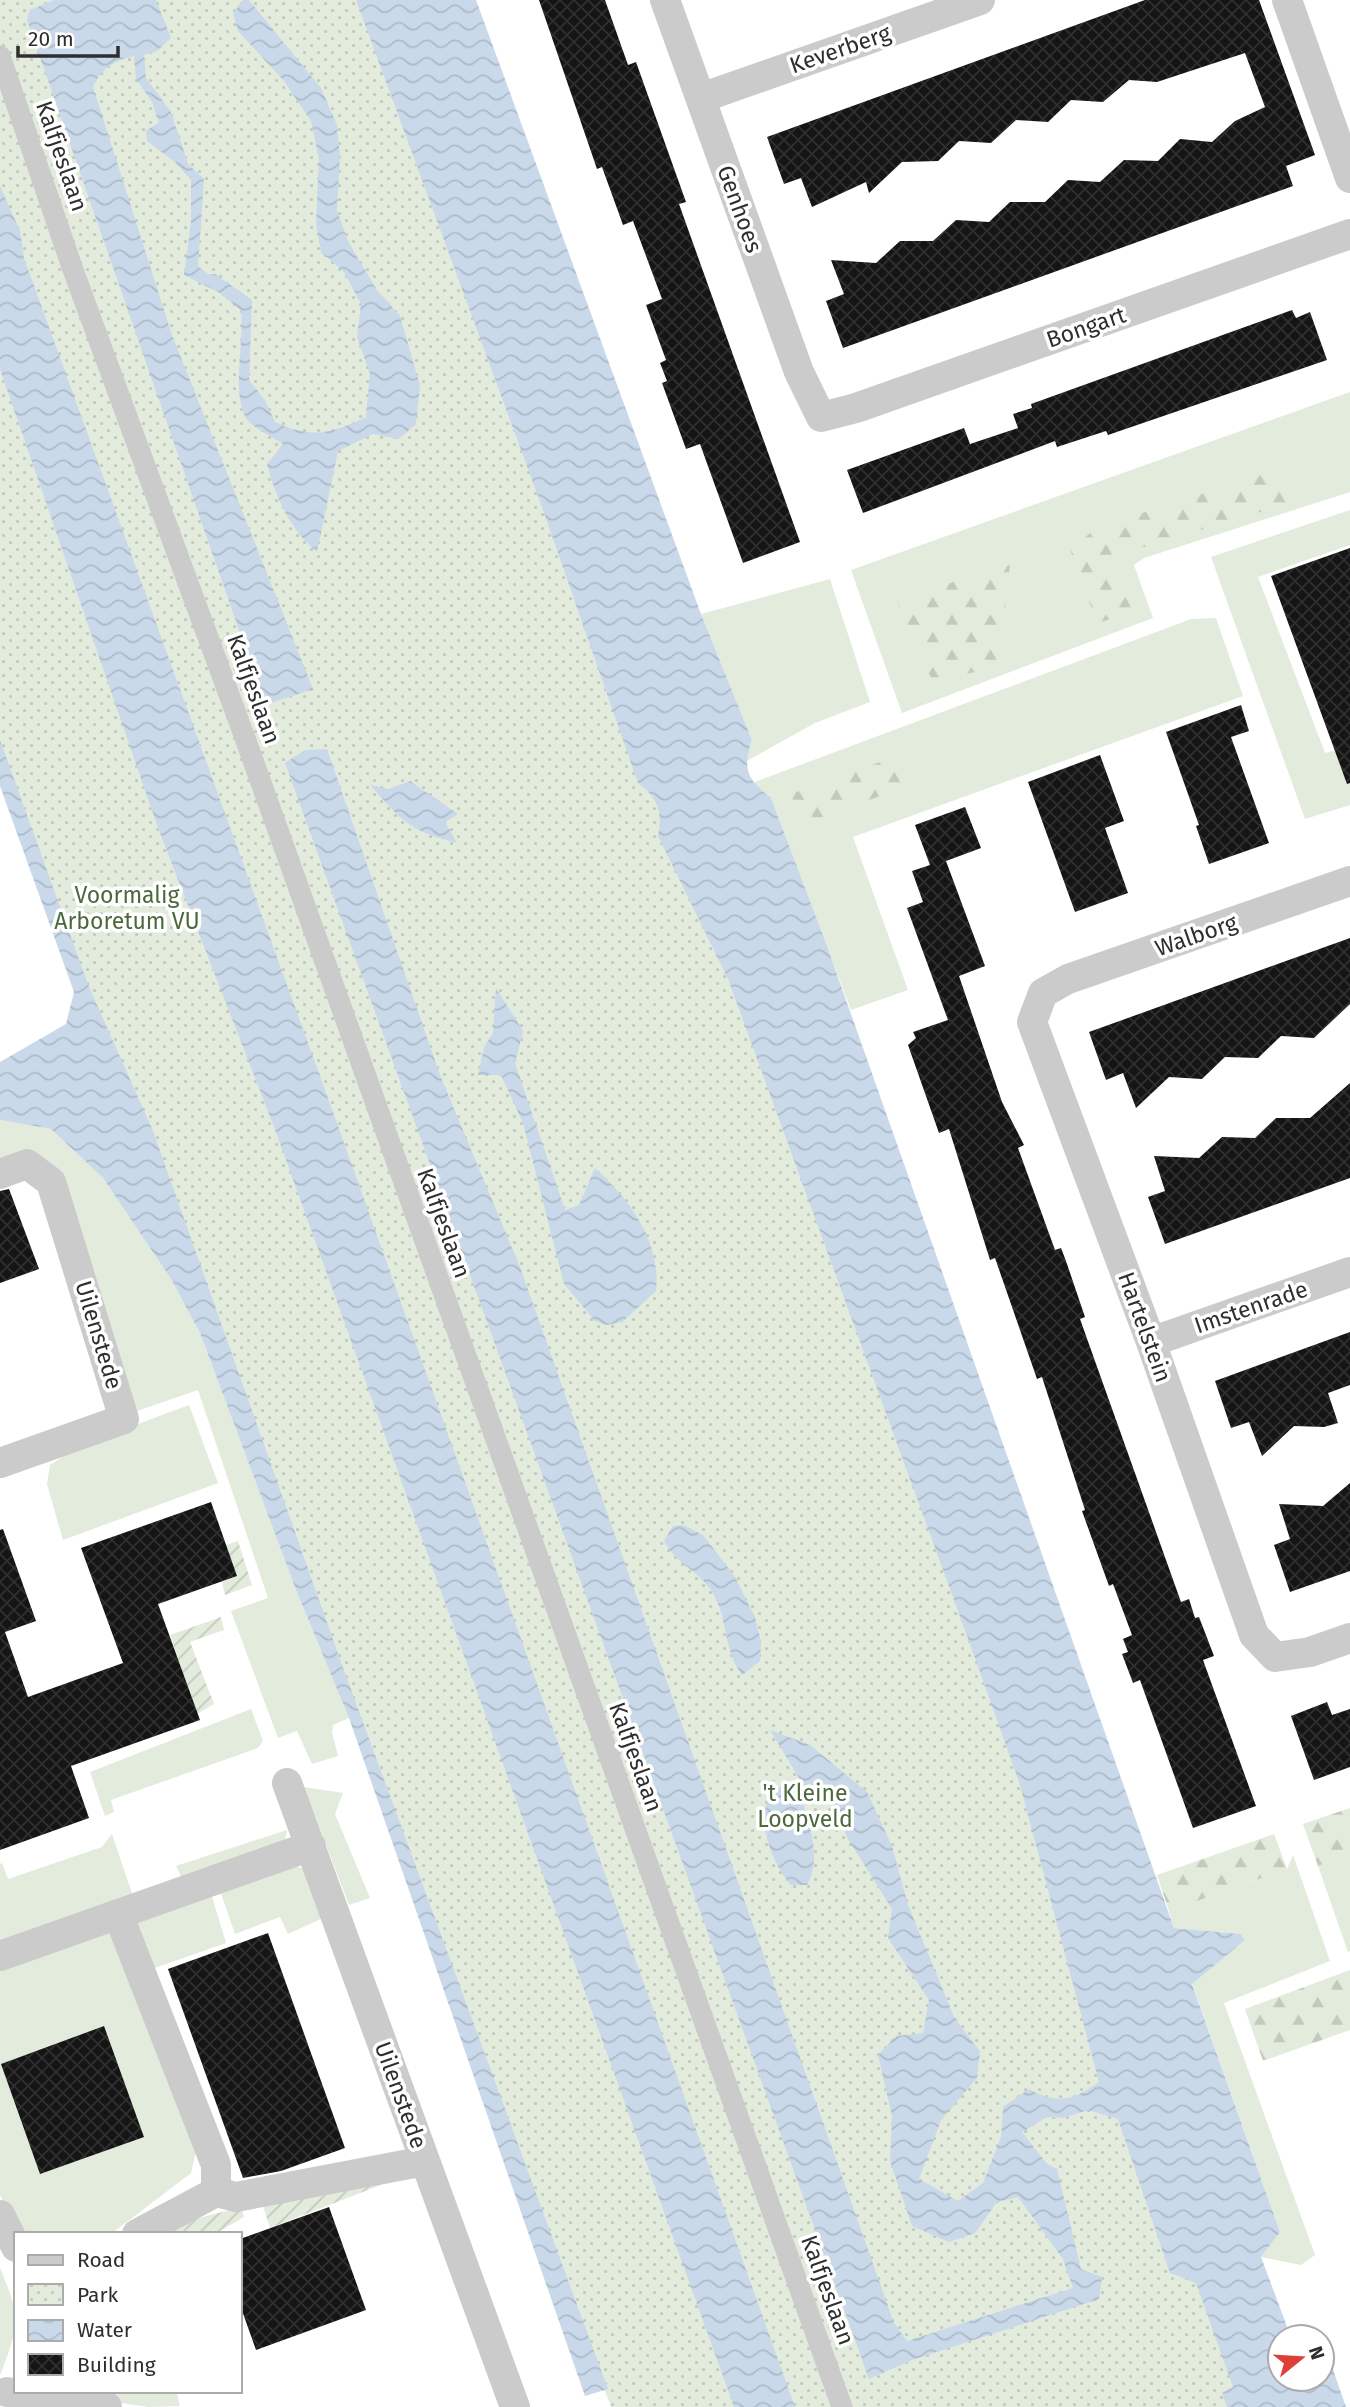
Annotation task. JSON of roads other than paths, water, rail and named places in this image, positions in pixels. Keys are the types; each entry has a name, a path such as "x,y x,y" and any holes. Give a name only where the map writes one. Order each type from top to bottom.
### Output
{"street":[{"name":"Genhoes","path":"665,0 799,372 821,417"},
{"name":"Keverberg","path":"701,98 980,0"},
{"path":"1287,0 1350,178"},
{"name":"Kalfjeslaan","path":"0,56 72,267 245,738 842,2407"},
{"name":"Bongart","path":"821,417 856,408 1349,237"},
{"name":"Walborg","path":"1043,993 1068,979 1350,881"},
{"name":"Hartelstein","path":"1043,993 1032,1022 1151,1342 1254,1635 1275,1657 1310,1652 1350,1638"},
{"name":"Uilenstede","path":"0,1174 27,1164 51,1182 124,1419 0,1463"},
{"name":"Imstenrade","path":"1151,1342 1350,1272"},
{"name":"Uilenstede","path":"287,1783 515,2407"},
{"path":"0,1956 311,1846"},
{"path":"118,1914 216,2165 216,2192"},
{"path":"141,2232 216,2192 236,2197 425,2161"},
{"path":"0,2216 14,2243"},
{"path":"30,2393 107,2407"}],"water":[{"path":"54,0 156,0 171,38 157,51 144,55 146,78 171,112 188,164 204,179 198,266 208,274 215,274 252,300 249,380 265,400 275,422 299,431 331,431 366,417 370,374 357,337 361,304 344,272 321,252 316,223 319,159 311,121 284,81 238,31 233,13 243,0 249,0 321,88 337,125 340,157 337,211 349,243 377,290 400,316 420,385 416,424 399,439 373,434 338,451 317,552 292,523 271,477 267,464 283,444 250,423 244,414 239,386 241,310 218,292 184,275 191,222 191,180 175,162 147,141 146,131 159,122 152,102 136,79 134,56 109,66 93,87 172,335 313,689 265,705 27,20 30,10"},
{"path":"356,0 476,0 701,614 752,740 747,759 749,773 756,785 771,798 827,946 1174,1928 1241,1934 1245,1940 1192,1984 1280,2232 1261,2257 1286,2323 1266,2323 1266,2393 1336,2393 1336,2378 1346,2407 1227,2407 1222,2393 1233,2387 1196,2283 1170,2273 1118,2119 1088,2110 1063,2118 1047,2117 1022,2132 1047,2164 1057,2169 1081,2269 1102,2277 1099,2299 912,2360 869,2379 285,763 305,750 327,749 440,1075 520,1267 894,2323 907,2341 1073,2288 1063,2259 1018,2197 997,2202 975,2233 949,2242 912,2226 890,2161 892,2116 878,2055 896,2036 923,2033 929,2000 888,1938 892,1909 848,1839 831,1799 804,1786 770,1730 810,1745 867,1792 892,1846 908,1905 955,2019 980,2051 977,2078 941,2120 919,2179 958,2201 983,2183 1001,2137 1003,2107 1029,2089 1057,2099 1081,2093 1099,2082 1020,1785 728,979 658,836 660,820 657,806 650,794 638,783 543,510"},
{"path":"0,186 20,231 24,258 333,1112 795,2407 734,2407 276,1132 158,828 0,369"},
{"path":"0,740 89,987 153,1131 346,1676 608,2389 585,2396 349,1718 296,1590 200,1333 171,1279 103,1178 51,1129 0,1120 0,1062 66,1024 74,992 0,786"},
{"path":"410,781 458,814 445,822 457,843 427,834 408,823 370,785 389,789"},
{"path":"496,988 523,1031 515,1063 565,1210 579,1205 595,1168 631,1208 648,1239 654,1255 656,1291 622,1322 607,1325 595,1321 564,1284 523,1123 501,1075 478,1075 484,1047 493,1033"},
{"path":"683,1525 703,1535 735,1577 755,1617 761,1642 760,1661 742,1675 732,1656 715,1597 664,1541 673,1526"},
{"path":"788,1784 798,1789 812,1837 814,1862 807,1885 791,1885 776,1862 766,1835 764,1813 773,1789"}],"park label":[{"name":"Voormalig Arboretum VU","path":"127,908"},
{"name":"'t Kleine Loopveld","path":"805,1806"}]}
